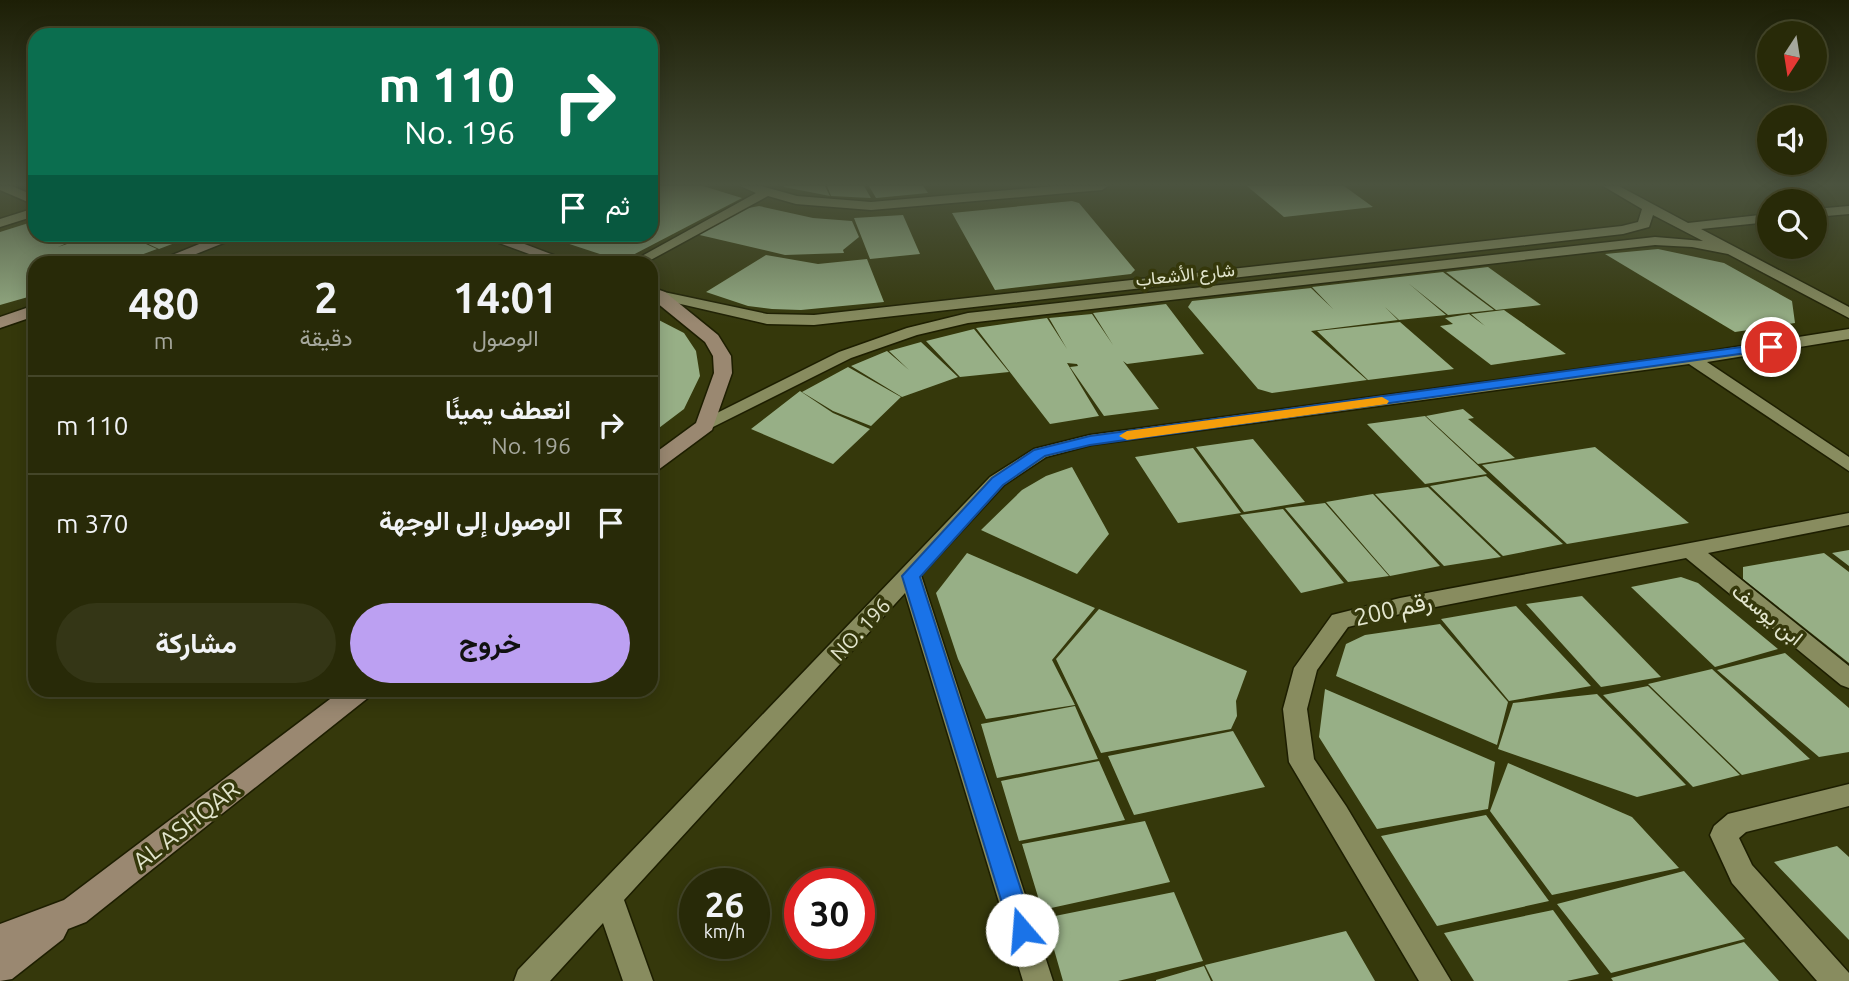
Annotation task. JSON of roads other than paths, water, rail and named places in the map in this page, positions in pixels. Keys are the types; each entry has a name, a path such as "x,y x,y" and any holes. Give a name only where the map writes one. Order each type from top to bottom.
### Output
{"street":[{"path":"649,256 693,232"},
{"name":"شارع الأشعاب","path":"658,294 767,319 814,320 1607,232"},
{"path":"1694,232 1849,313"},
{"name":"شارع الأشعاب","path":"705,426 845,355 912,331 968,318 1655,241 1692,243 1732,251"},
{"path":"180,256 219,242"},
{"path":"505,242 546,256"},
{"path":"658,295 712,339 722,356 723,373 705,426 658,461"},
{"path":"1,322 28,312"},
{"name":"NO. 196","path":"529,981 998,481 1040,453 1090,440 1692,359 1849,334"},
{"path":"1692,359 1849,465"},
{"name":"رقم 200","path":"1436,981 1337,814 1302,762 1295,709 1306,668 1340,621 1400,606 1688,548 1849,519"},
{"name":"ابن يوسف","path":"1688,548 1849,679"},
{"path":"911,576 1038,981"},
{"name":"AL ASHQAR","path":"0,940 75,911 351,697"},
{"path":"1837,981 1742,874 1724,835 1738,822 1849,795"},
{"path":"608,895 638,981"},
{"path":"0,967 75,911"}]}
